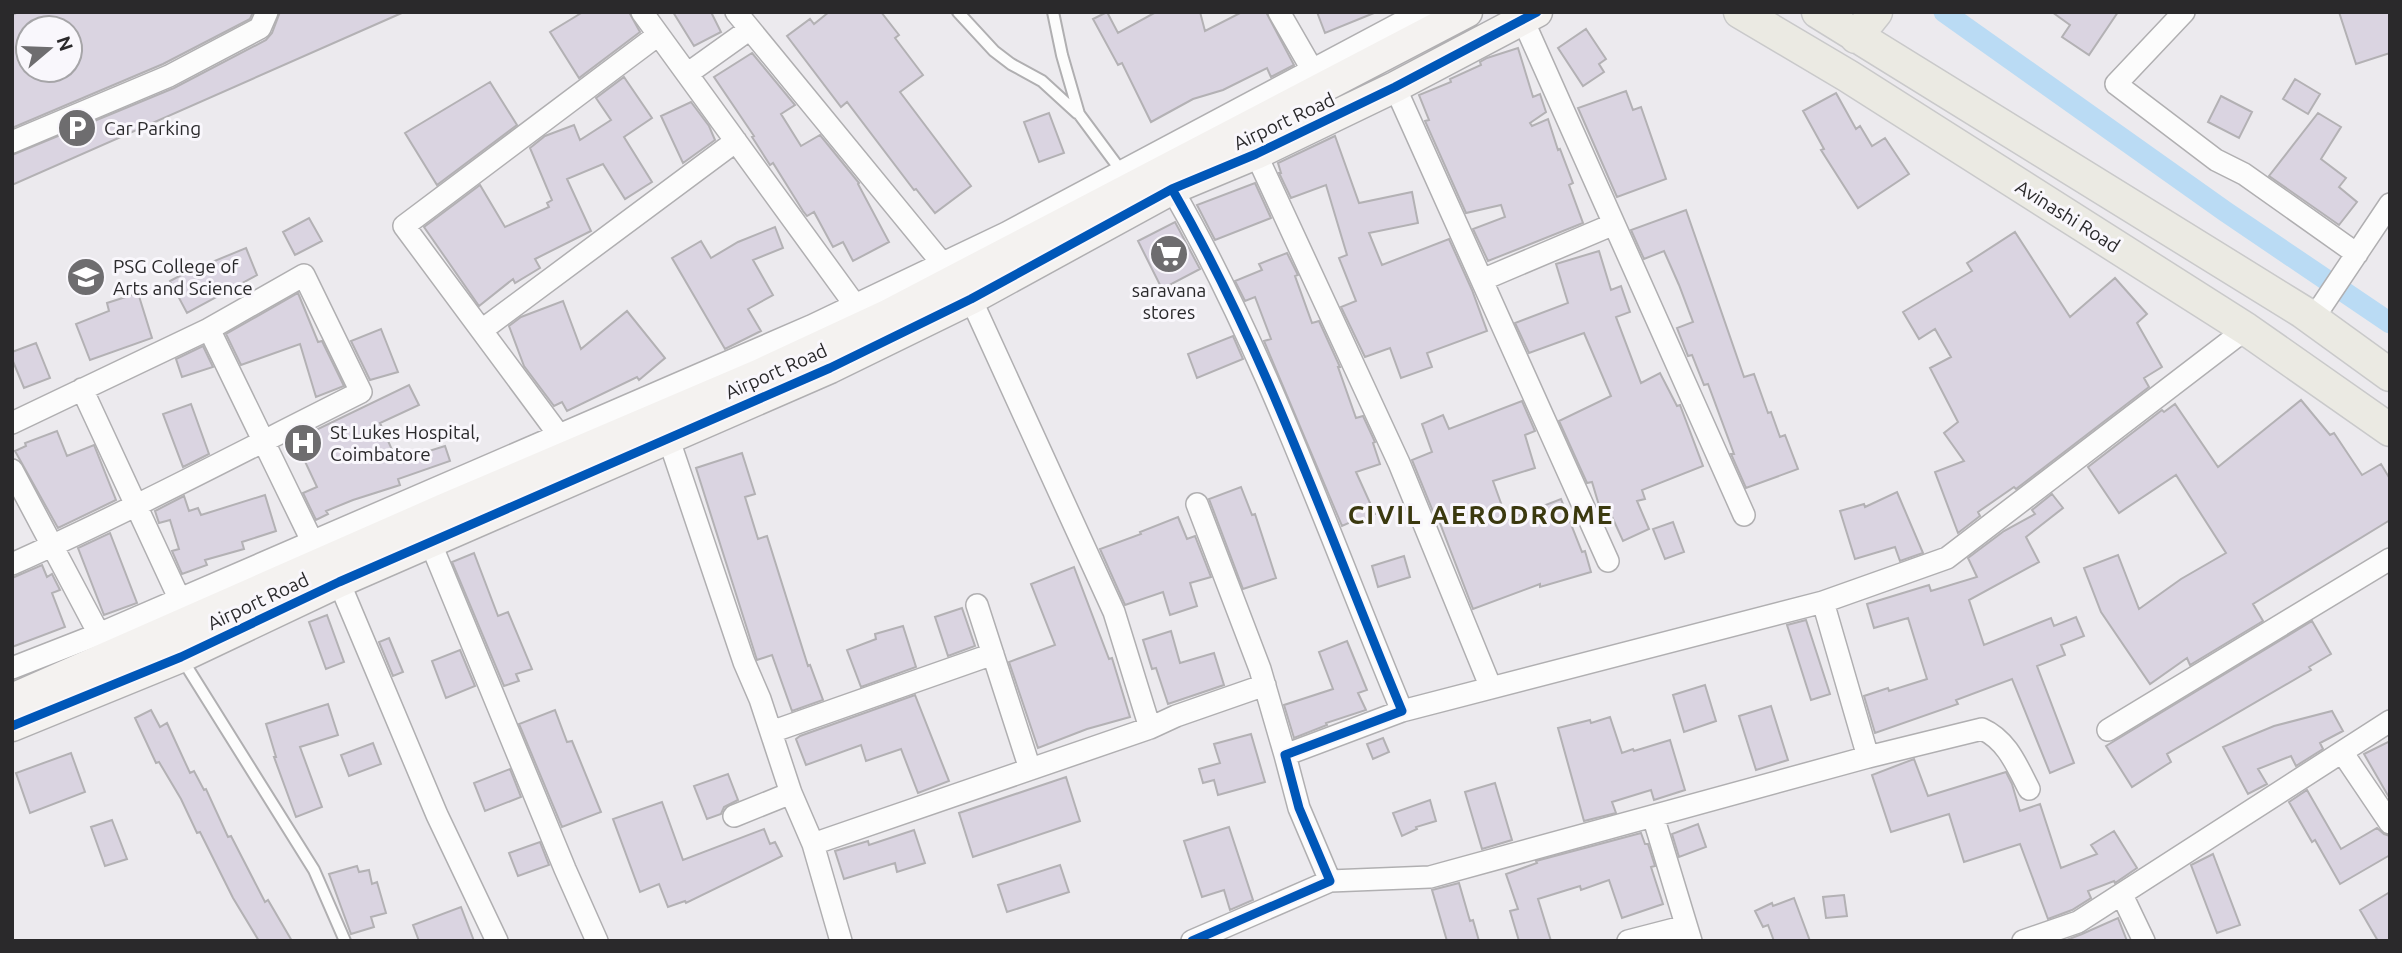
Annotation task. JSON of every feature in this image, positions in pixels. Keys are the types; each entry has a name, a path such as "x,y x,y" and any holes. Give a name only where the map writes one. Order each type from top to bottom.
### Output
{"main road":[{"name":"Avinashi Road","path":"1740,12 1848,76 2246,329 2390,430"},
{"path":"1818,12 1867,23 2310,317 2390,375"},
{"path":"2276,349 2310,317"}],"street":[{"path":"12,142 169,76 260,27 267,12"},
{"path":"642,12 855,305"},
{"path":"736,12 942,263"},
{"path":"1279,12 1313,71"},
{"path":"12,668 99,634 811,327 1006,233 1421,12"},
{"name":"Airport Road","path":"12,726 173,644 889,314 1467,12"},
{"path":"2184,12 2116,84 2216,160 2244,174 2355,256"},
{"path":"1530,16 1614,224 1744,515"},
{"name":"Airport Road","path":"12,699 173,644 339,582 830,368 971,299 1172,190 1256,154 1395,88 1530,16"},
{"path":"687,74 750,29"},
{"path":"559,435 404,226 658,34"},
{"path":"1395,88 1608,561"},
{"path":"482,330 736,141"},
{"path":"1256,154 1399,463 1491,688"},
{"path":"1172,190 1197,233 1249,342 1312,487 1402,711"},
{"path":"2310,317 2390,204"},
{"path":"1482,280 1614,224"},
{"path":"12,423 209,329 304,275 361,393 175,484 137,506 12,564"},
{"path":"971,299 1114,612 1150,728"},
{"path":"209,329 312,541"},
{"path":"1285,755 1402,711 1823,602 1947,558 2246,329"},
{"path":"82,389 179,598"},
{"path":"668,438 744,662 760,699 791,793 813,844 841,941"},
{"path":"12,470 99,634"},
{"path":"1198,504 1265,685 1299,808 1330,881"},
{"path":"431,544 597,941"},
{"path":"2108,730 2390,558"},
{"path":"339,582 438,815 497,941"},
{"path":"1823,602 1868,757"},
{"path":"977,605 1030,769"},
{"path":"771,732 993,654"},
{"path":"813,844 1150,728 1176,716 1265,685"},
{"path":"2023,941 2077,922 2390,722"},
{"path":"1192,941 1330,881 1430,877 1868,757 1982,729 1994,734 2006,748 2029,789"},
{"path":"2342,752 2390,823"},
{"path":"734,816 791,793"},
{"path":"1628,941 1689,933 1653,816"},
{"path":"2122,895 2144,941"}],"lane":[{"path":"958,12 994,51 1011,64 1042,80 1079,114 1122,172"},
{"path":"1053,12 1079,114"},
{"path":"173,644 314,870 345,941"}],"building":[{"path":"18,12 253,12 250,19 163,64 12,128 12,15 14,14"},
{"path":"280,12 404,12 12,185 12,155 174,88 266,40 272,33"},
{"path":"583,12 629,12 640,32 579,78 550,32"},
{"path":"673,12 711,12 721,32 694,46"},
{"path":"829,12 881,12 899,35 895,38 923,75 900,92 971,186 935,213 916,189 914,190 847,102 841,107 787,36 810,19 814,24"},
{"path":"1107,12 1118,33 1156,12 1200,12 1205,31 1242,12 1266,12 1294,65 1271,77 1267,68 1223,90 1193,99 1151,122 1122,63 1118,65 1093,19"},
{"path":"1317,12 1374,12 1374,13 1325,33"},
{"path":"2052,12 2118,12 2089,55 2062,37 2070,25"},
{"path":"2339,12 2390,12 2390,53 2356,64"},
{"path":"1586,29 1606,59 1599,64 1604,72 1583,86 1558,48"},
{"path":"1518,48 1533,97 1540,94 1546,112 1530,123 1532,126 1548,119 1573,183 1569,185 1583,223 1488,261 1473,229 1505,217 1501,205 1466,213 1425,121 1429,120 1419,95 1451,82 1450,79 1481,65 1480,62 1487,58"},
{"path":"752,53 795,105 781,114 801,146 820,135 859,183 889,242 853,261 843,242 833,247 814,212 807,216 803,211 714,77"},
{"path":"624,77 652,118 624,137 652,182 625,199 603,164 567,179 591,231 535,259 540,268 515,283 513,279 479,306 424,227 480,185 505,227 549,207 547,203 552,200 530,148 545,136 574,125 580,140 611,120 596,98"},
{"path":"2295,79 2320,94 2308,114 2283,99"},
{"path":"490,82 517,125 437,185 405,133"},
{"path":"1626,91 1633,110 1641,107 1666,179 1617,197 1578,108"},
{"path":"1836,93 1856,129 1860,126 1872,146 1885,138 1909,174 1858,208 1821,150 1824,149 1803,111"},
{"path":"2221,96 2252,112 2239,138 2208,122"},
{"path":"691,102 709,126 715,140 683,163 661,116"},
{"path":"1049,113 1064,153 1039,162 1024,122"},
{"path":"2318,113 2341,127 2321,159 2346,178 2339,187 2357,202 2339,225 2269,176"},
{"path":"1335,136 1359,203 1412,192 1418,223 1369,233 1382,265 1449,239 1487,331 1427,353 1432,367 1401,378 1390,348 1365,357 1341,307 1356,301 1339,258 1347,255 1326,185 1291,198 1279,173 1278,163"},
{"path":"1255,183 1271,218 1215,240 1197,205"},
{"path":"1686,210 1744,377 1754,374 1768,413 1771,412 1780,437 1785,435 1798,469 1746,488 1731,454 1734,454 1708,384 1704,385 1677,328 1693,322 1664,251 1644,259 1631,230"},
{"path":"309,218 322,241 295,255 283,232"},
{"path":"1175,222 1200,269 1162,289 1138,241"},
{"path":"775,227 783,248 753,260 773,295 748,309 761,331 725,349 672,258 701,241 711,258 738,242"},
{"path":"2015,232 2070,317 2115,278 2147,314 2137,323 2162,367 2144,378 2149,387 2016,489 2014,487 1978,512 1980,516 1958,533 1935,472 1964,461 1944,433 1958,422 1930,368 1951,357 1935,329 1919,339 1903,312 1972,271 1967,263"},
{"path":"246,248 257,275 187,313 170,281 204,263 205,265"},
{"path":"1599,251 1611,290 1621,286 1630,312 1616,317 1641,383 1660,373 1677,406 1680,405 1703,466 1642,490 1645,499 1637,501 1649,529 1623,541 1609,510 1601,512 1592,482 1587,483 1559,421 1611,396 1584,333 1529,353 1515,323 1568,303 1556,264"},
{"path":"1287,253 1298,275 1295,276 1312,323 1319,321 1340,367 1356,418 1363,416 1375,442 1373,443 1380,464 1356,472 1375,514 1354,524 1353,521 1342,526 1264,341 1271,339 1255,297 1245,301 1235,281 1262,270 1259,264"},
{"path":"138,293 152,338 90,360 76,324 109,311 107,303"},
{"path":"298,293 318,342 322,341 344,386 316,397 300,344 241,365 226,334"},
{"path":"563,301 581,349 627,311 665,358 639,380 637,377 567,411 562,402 554,406 524,366 509,326 521,317"},
{"path":"381,329 398,372 370,380 351,341"},
{"path":"1233,336 1243,359 1197,378 1188,354"},
{"path":"36,343 50,378 24,388 12,359 12,352"},
{"path":"203,346 213,367 182,377 176,359"},
{"path":"409,385 419,405 380,423 397,461 445,446 450,461 398,479 400,485 326,511 328,514 316,520 303,493 317,487 302,455 298,457 291,442"},
{"path":"2301,400 2330,435 2334,433 2362,475 2381,464 2390,479 2390,520 2253,604 2263,621 2190,665 2187,658 2150,684 2101,612 2084,568 2118,555 2139,609 2181,579 2226,553 2176,475 2119,513 2088,467 2162,410 2164,412 2175,404 2218,467"},
{"path":"1522,401 1535,431 1525,435 1535,468 1493,481 1507,520 1561,499 1582,552 1585,551 1591,572 1540,587 1540,584 1473,609 1436,513 1434,514 1412,460 1432,452 1422,424 1443,415 1449,429"},
{"path":"191,404 209,454 183,467 163,414"},
{"path":"57,431 67,456 94,445 116,500 58,528 15,451 26,446 25,443"},
{"path":"742,453 755,494 745,497 758,539 767,536 808,666 810,665 823,700 792,711 772,655 757,660 696,468"},
{"path":"1241,487 1252,515 1255,514 1276,578 1243,589 1209,499"},
{"path":"1897,492 1923,553 1900,561 1895,547 1855,559 1840,511 1864,504 1865,507"},
{"path":"2052,494 2063,508 2026,537 2039,562 1969,600 1984,645 2051,618 2054,626 2076,617 2084,636 2061,645 2065,655 2037,666 2074,763 2050,773 2012,679 1956,700 1958,704 1875,733 1864,696 1927,679 1908,618 1874,628 1867,604 1929,585 1931,591 1977,577 1968,558 2004,531 2035,514 2032,510"},
{"path":"265,495 276,531 242,542 244,549 205,560 207,565 182,574 172,551 179,549 170,520 159,523 155,511 184,496 189,511 198,508 201,515"},
{"path":"1178,517 1187,539 1195,536 1211,577 1190,583 1197,606 1170,615 1163,592 1125,605 1100,549"},
{"path":"1673,522 1684,552 1665,559 1653,529"},
{"path":"110,533 137,603 104,615 78,548"},
{"path":"474,553 498,616 508,612 532,669 516,674 519,681 504,686 452,562"},
{"path":"1404,556 1410,577 1378,587 1372,566"},
{"path":"42,565 47,577 52,574 60,590 52,593 65,627 12,647 12,578"},
{"path":"1074,567 1109,659 1112,658 1130,717 1087,729 1038,748 1009,662 1055,645 1031,584"},
{"path":"962,608 975,646 948,656 935,617"},
{"path":"327,615 344,662 326,669 309,622"},
{"path":"1806,620 1830,694 1811,700 1787,625"},
{"path":"2312,621 2331,654 2309,667 2311,670 2167,754 2171,762 2132,787 2106,746"},
{"path":"903,626 916,667 861,687 847,650 876,639 875,634"},
{"path":"1171,631 1180,663 1214,653 1224,685 1168,704 1156,668 1152,669 1143,640"},
{"path":"389,638 403,672 393,676 379,642"},
{"path":"1347,641 1367,690 1358,693 1366,710 1326,723 1327,725 1294,738 1284,705 1333,689 1319,652"},
{"path":"460,650 475,686 446,698 432,661"},
{"path":"1705,685 1716,721 1684,732 1673,695"},
{"path":"915,695 949,781 918,793 901,749 866,761 861,745 806,765 796,739 800,736"},
{"path":"328,704 338,735 300,747 322,807 296,817 274,757 266,724"},
{"path":"1771,706 1788,760 1756,770 1739,716"},
{"path":"151,710 160,727 167,723 190,773 194,771 204,790 206,789 228,837 231,836 265,902 268,900 292,941 259,941 233,898 200,832 197,833 181,799 159,762 156,763 135,718"},
{"path":"555,710 567,742 572,741 601,812 562,827 519,724"},
{"path":"2332,711 2343,731 2320,743 2323,749 2296,766 2291,756 2258,769 2267,784 2248,794 2223,747 2274,726"},
{"path":"1610,717 1622,753 1670,740 1685,790 1654,800 1651,790 1612,802 1616,813 1584,821 1558,728"},
{"path":"1251,734 1265,782 1218,795 1214,780 1203,783 1199,769 1220,763 1214,744"},
{"path":"1383,738 1389,752 1373,759 1367,744"},
{"path":"2390,741 2390,799 2364,754"},
{"path":"373,743 381,764 349,776 341,755"},
{"path":"71,753 85,792 30,813 16,773"},
{"path":"1914,759 1928,796 2006,772 2020,811 2040,804 2061,868 2097,854 2091,845 2114,831 2137,868 2115,883 2114,881 2088,891 2091,898 2072,910 2048,919 2020,844 1964,862 1949,814 1891,832 1872,775"},
{"path":"510,769 521,797 485,811 474,783"},
{"path":"728,774 738,800 724,807 721,814 707,819 694,786"},
{"path":"1066,777 1080,821 973,857 959,813"},
{"path":"1495,783 1512,840 1482,849 1465,792"},
{"path":"2307,790 2341,849 2377,828 2390,836 2390,855 2340,884 2289,802"},
{"path":"1430,800 1436,821 1416,827 1417,829 1402,836 1393,813"},
{"path":"662,802 683,860 764,829 770,844 775,842 782,856 686,903 685,901 668,907 659,884 640,892 613,819"},
{"path":"112,820 127,859 105,866 91,827"},
{"path":"1698,824 1706,847 1679,857 1672,834"},
{"path":"1229,827 1253,900 1230,910 1224,890 1202,897 1184,841"},
{"path":"914,830 925,863 897,872 895,863 844,879 835,851 868,841 869,845"},
{"path":"1641,833 1645,844 1648,844 1655,866 1651,867 1663,904 1622,918 1609,880 1581,890 1580,886 1538,899 1551,941 1519,941 1510,911 1518,909 1506,874 1537,863 1536,861"},
{"path":"540,842 549,865 518,876 509,853"},
{"path":"2213,854 2240,925 2217,933 2191,865"},
{"path":"1060,865 1069,892 1007,912 998,885"},
{"path":"357,866 359,872 369,870 372,884 377,882 386,913 371,917 374,927 351,934 329,874"},
{"path":"1459,883 1479,941 1447,941 1432,890"},
{"path":"2390,892 2390,941 2378,941 2360,910"},
{"path":"1844,895 1847,916 1826,918 1823,897"},
{"path":"1794,898 1810,941 1774,941 1768,925 1763,927 1755,911 1772,903 1773,906"},
{"path":"461,907 474,941 419,941 413,925"},
{"path":"2118,918 2127,941 2064,941 2082,934"}],"waterway":[{"path":"1944,12 2226,212 2390,323"}],"cycle path":[{"path":"12,726 181,657 339,582 830,368 971,299 1172,189 1256,154 1395,87 1537,12"},
{"path":"1172,189 1238,316 1267,381 1402,711 1285,755 1299,808 1330,881 1192,941"}],"place":[{"name":"Car Parking","path":"77,128"},
{"name":"saravana stores","path":"1169,254"},
{"name":"PSG College of Arts and Science","path":"86,277"},
{"name":"St Lukes Hospital, Coimbatore","path":"303,443"}],"district":[{"name":"CIVIL AERODROME","path":"1481,515"}]}
